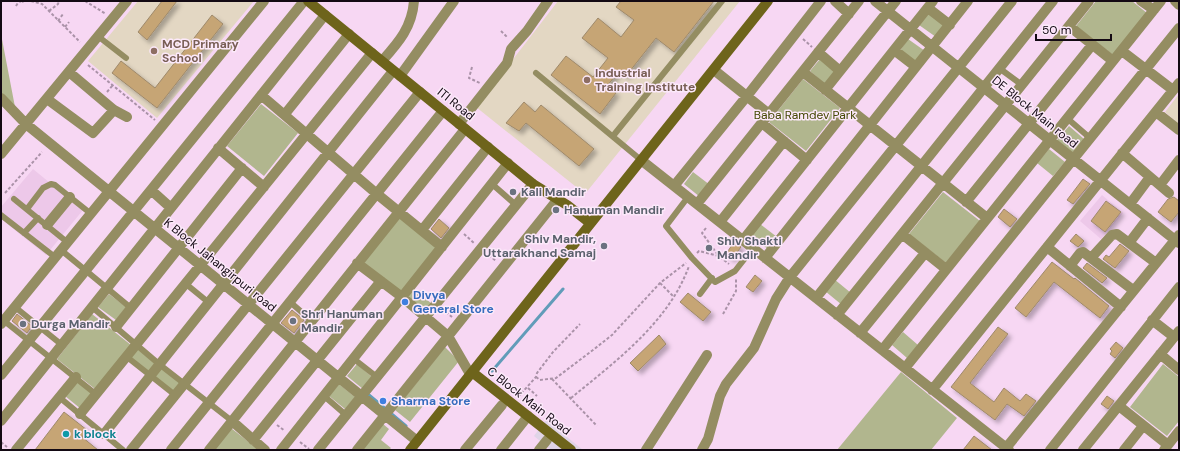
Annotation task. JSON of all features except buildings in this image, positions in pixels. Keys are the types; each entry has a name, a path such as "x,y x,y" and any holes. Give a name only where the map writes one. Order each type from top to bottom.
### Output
{"street":[{"path":"1,154 128,1"},
{"path":"2,322 264,1"},
{"path":"1,375 304,1"},
{"name":"ITI Road","path":"308,1 533,184 566,205 590,224"},
{"path":"382,61 402,39 408,27 414,1"},
{"path":"104,434 208,302 329,153 397,73 454,1"},
{"path":"209,450 399,212 507,63 511,49 527,31 548,1"},
{"path":"415,447 470,375 768,1"},
{"path":"674,186 747,96 820,1"},
{"path":"835,1 849,14"},
{"path":"697,204 860,1"},
{"name":"DE Block Main road","path":"875,1 1130,204 1178,239"},
{"path":"825,90 896,1"},
{"path":"765,258 968,1"},
{"path":"702,450 708,439 720,396 726,384 754,348 776,299 790,277 1012,1"},
{"path":"816,298 1053,1"},
{"path":"837,315 1089,1"},
{"path":"1141,1 1154,10"},
{"path":"882,350 1161,1"},
{"path":"1175,1 1179,4"},
{"path":"743,240 930,4 950,25"},
{"path":"1,421 325,15"},
{"path":"1069,26 1113,61"},
{"path":"904,368 1179,28"},
{"path":"285,114 348,34"},
{"path":"966,202 1092,45"},
{"path":"894,50 916,67"},
{"path":"932,390 1176,87 1146,69 1122,51"},
{"path":"818,52 840,71"},
{"path":"80,414 97,395 372,53"},
{"path":"714,70 769,114"},
{"path":"69,72 114,110 128,117"},
{"path":"803,72 987,218"},
{"path":"131,450 353,173 420,92"},
{"path":"261,95 308,133 377,194 442,247"},
{"name":"K Block Jahangirpuri road","path":"1,98 26,124 385,415 415,447"},
{"path":"47,99 93,134 114,110"},
{"path":"171,450 443,111"},
{"path":"1156,112 1179,130"},
{"path":"762,123 807,160"},
{"path":"720,222 784,141"},
{"path":"218,148 264,187"},
{"path":"422,230 488,148"},
{"path":"1122,154 1169,193"},
{"path":"641,160 1007,449 1133,290 1178,239"},
{"path":"1160,185 1179,160"},
{"path":"282,450 508,163"},
{"path":"116,327 242,168"},
{"path":"1130,204 1150,177"},
{"path":"318,450 533,184"},
{"path":"150,190 171,208"},
{"path":"47,225 70,197"},
{"path":"357,450 557,200"},
{"path":"1129,243 1148,218"},
{"path":"902,234 946,269"},
{"path":"1091,258 1114,234 1117,234 1156,263"},
{"path":"1047,247 1120,307"},
{"path":"1070,266 1082,252 1133,290"},
{"path":"860,333 925,253"},
{"path":"357,264 402,297 448,336 470,375"},
{"path":"253,440 381,281"},
{"path":"1050,450 1179,287"},
{"path":"1083,450 1176,334 1152,320"},
{"path":"1160,354 1179,370"},
{"path":"646,450 707,355"},
{"name":"C Block Main Road","path":"470,375 526,419 570,450"},
{"path":"16,450 76,378"},
{"path":"465,450 507,404"},
{"path":"1119,406 1166,448 1179,431"},
{"path":"501,450 526,419"},
{"name":"C Block Main Road","path":"526,419 547,440 560,450"},
{"path":"232,421 265,450"},
{"path":"1124,450 1143,426"},
{"path":"539,450 547,440"}],"lane":[{"path":"613,136 722,1"},
{"path":"99,37 126,58"},
{"path":"1000,68 1022,85"},
{"path":"536,73 641,160"},
{"path":"1068,119 1090,138"},
{"path":"492,184 516,205"},
{"path":"27,209 46,185 55,185 90,213"},
{"path":"688,197 666,226 692,258 715,282 735,271 753,248"},
{"path":"14,199 47,225 61,250"},
{"path":"1,214 24,233 61,250 130,308"},
{"path":"24,233 38,218"},
{"path":"700,294 712,278"},
{"path":"186,284 208,302"},
{"path":"290,302 312,321"},
{"path":"15,307 62,346"},
{"path":"92,307 159,364 232,421"},
{"path":"2,322 30,340 97,395"},
{"path":"127,357 175,395"},
{"path":"354,359 377,376"},
{"path":"324,396 346,415"},
{"path":"59,398 123,450"}],"path":[{"path":"16,6 20,1 23,1"},
{"path":"31,1 42,4 64,27 89,49"},
{"path":"49,12 58,4 59,1"},
{"path":"85,1 113,18"},
{"path":"58,21 63,14"},
{"path":"64,27 69,22"},
{"path":"796,33 818,52"},
{"path":"80,59 162,126"},
{"path":"472,67 469,78 487,89"},
{"path":"5,193 42,152"},
{"path":"456,228 503,267"},
{"path":"706,228 702,234 719,256 729,264"},
{"path":"536,377 540,380 556,378 612,335 660,283 692,258 699,250 719,256"},
{"path":"571,398 626,352 654,323 683,283 692,258"},
{"path":"723,314 736,291 735,271"},
{"path":"660,283 674,297"},
{"path":"507,404 528,388 553,352 580,324"},
{"path":"552,379 597,426"},
{"path":"528,388 537,396"}],"shaded area":[{"name":"MCD Primary School","path":"138,1 254,1 157,118 88,61"},
{"name":"Industrial Training Institute","path":"558,1 740,1 585,194 476,107"},
{"path":"1179,94 1179,124 1165,112"},
{"path":"33,169 83,210 46,255 1,219 1,207"},
{"path":"1102,195 1123,213 1101,239 1080,221"},
{"path":"546,420 583,450 551,450 534,436"}],"green space":[{"path":"1096,1 1132,1 1147,13 1113,55 1076,26"},
{"path":"929,12 945,24 936,37 919,25"},
{"path":"1,34 15,107 1,95"},
{"path":"908,39 925,51 915,64 899,52"},
{"path":"820,59 835,72 825,84 810,71"},
{"name":"Baba Ramdev Park","path":"803,79 840,108 806,151 769,122"},
{"path":"261,104 298,133 264,176 227,146"},
{"path":"1069,126 1084,139 1072,153 1057,140"},
{"path":"1049,149 1065,162 1053,176 1037,163"},
{"path":"693,172 710,185 700,197 684,184"},
{"path":"943,192 980,221 946,263 909,234"},
{"path":"399,217 437,246 401,292 363,263"},
{"path":"760,224 777,237 768,249 751,236"},
{"path":"834,279 851,293 842,305 825,291"},
{"path":"413,288 432,304 425,313 405,298"},
{"path":"109,294 126,307 116,320 98,307"},
{"path":"92,314 131,345 95,389 57,359"},
{"path":"903,332 918,345 907,358 892,345"},
{"path":"445,347 459,361 410,422 395,410"},
{"path":"137,348 156,362 148,372 130,357"},
{"path":"357,364 372,377 363,389 347,376"},
{"path":"1163,364 1179,377 1179,421 1167,436 1130,407"},
{"path":"161,368 181,383 174,393 154,377"},
{"path":"901,372 957,418 931,450 837,450"},
{"path":"78,380 94,393 81,409 65,396"},
{"path":"339,384 355,397 345,409 329,396"},
{"path":"383,424 389,429 381,440 391,448 389,450 362,450"},
{"path":"231,428 259,450 214,450"}],"waterway":[{"path":"492,371 563,289"},
{"path":"369,395 406,426"}],"place":[{"name":"MCD Primary School","path":"154,51"},
{"name":"Industrial Training Institute","path":"587,80"},
{"name":"Kali Mandir","path":"513,192"},
{"name":"Hanuman Mandir","path":"556,210"},
{"name":"Shiv Mandir, Uttarakhand Samaj","path":"604,246"},
{"name":"Shiv Shakti Mandir","path":"709,248"},
{"name":"Divya General Store","path":"405,302"},
{"name":"Shri Hanuman Mandir","path":"293,321"},
{"name":"Durga Mandir","path":"23,324"},
{"name":"Sharma Store","path":"383,401"},
{"name":"k block","path":"66,434"}]}
